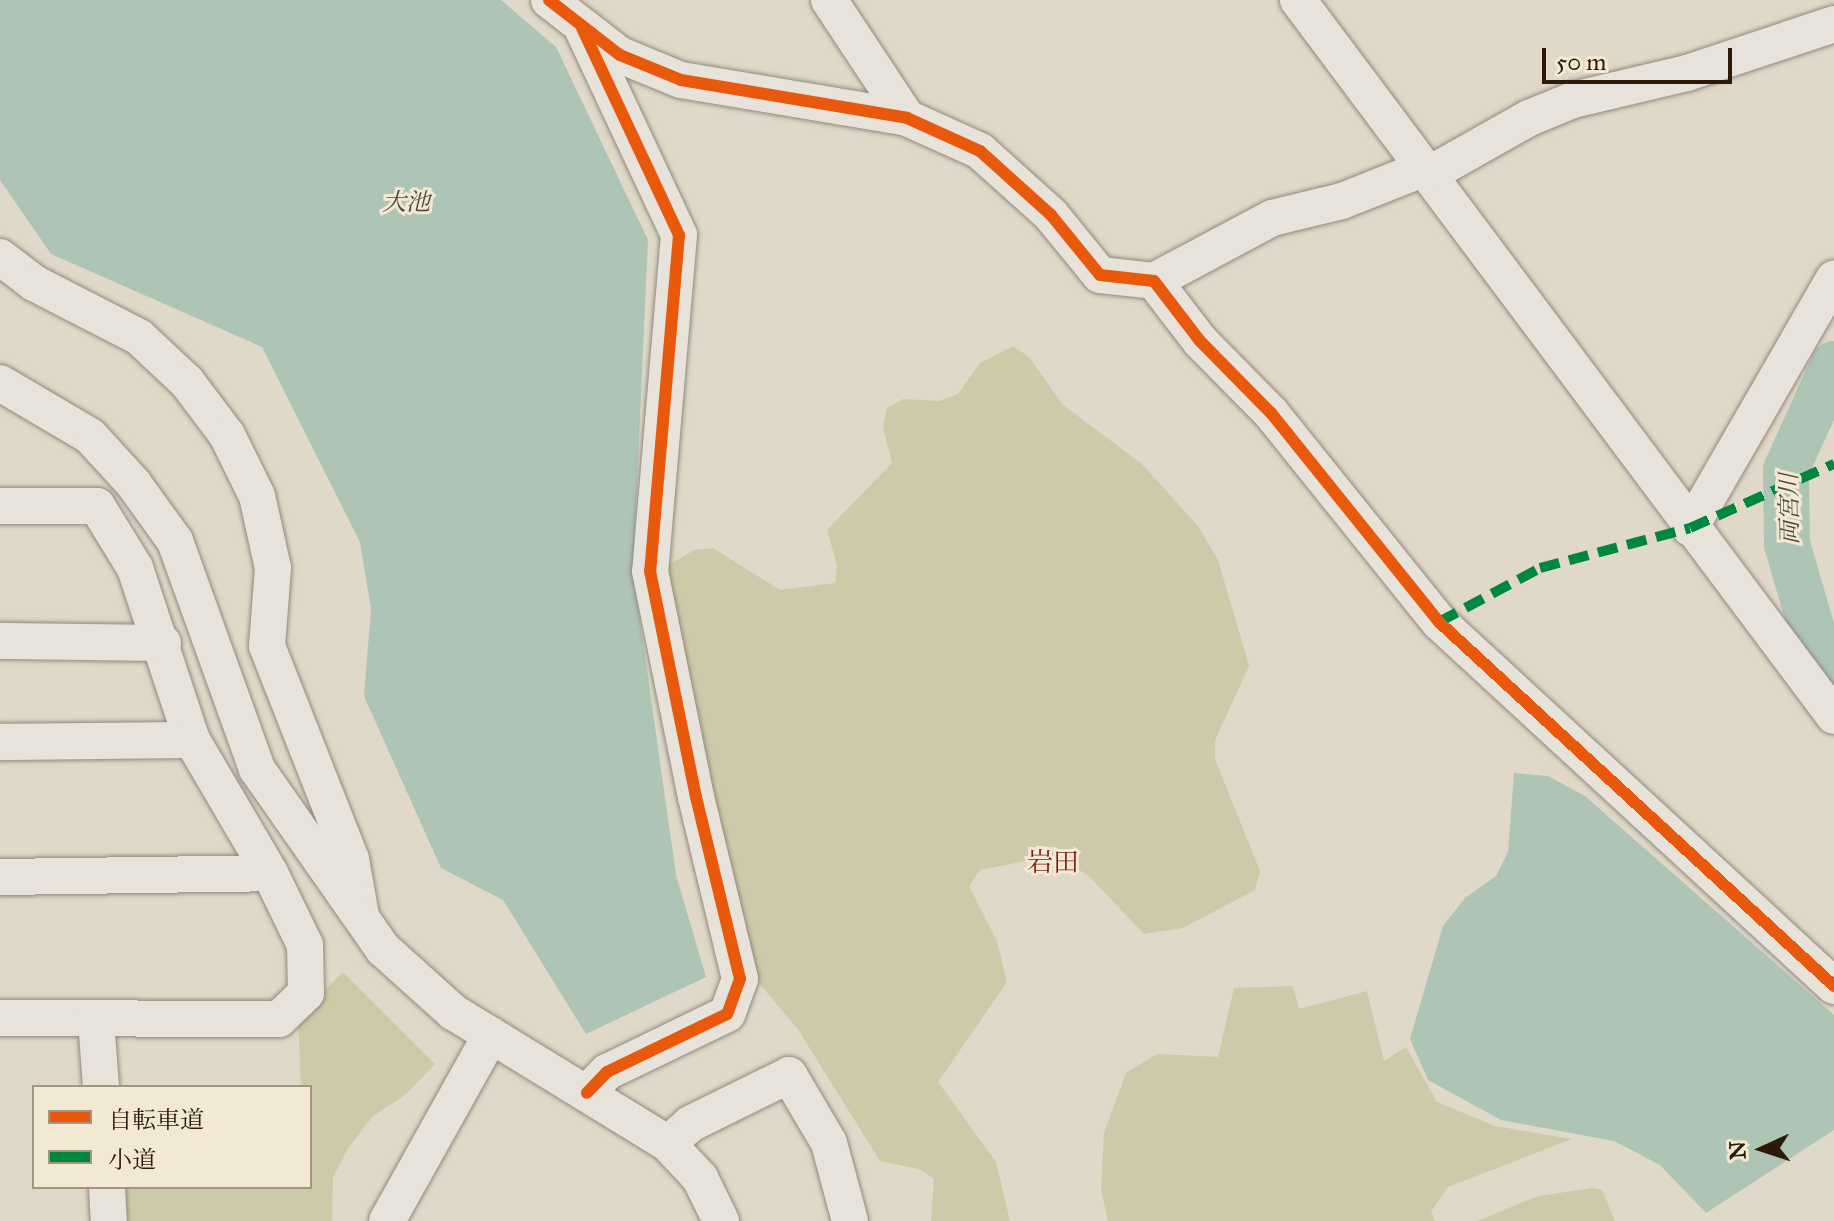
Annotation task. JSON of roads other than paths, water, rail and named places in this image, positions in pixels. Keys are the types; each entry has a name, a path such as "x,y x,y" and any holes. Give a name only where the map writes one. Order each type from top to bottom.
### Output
{"street":[{"path":"549,0 620,55 681,80 907,118 980,151 1051,215 1100,275 1154,281 1272,218 1342,201 1426,172 1529,118 1573,100 1687,73 1834,24"},
{"path":"829,0 907,118"},
{"path":"1298,0 1690,528 1834,716"},
{"path":"581,25 679,235 650,571 696,797 740,979 727,1014 607,1072 587,1093"},
{"path":"0,257 34,283 139,337 187,382 227,435 257,496 273,568 267,646 351,859 362,921"},
{"path":"1690,528 1834,279"},
{"path":"1154,281 1200,341 1271,413 1439,622 1834,986"},
{"path":"0,383 90,436 133,483 175,541 257,769 383,949 453,1012 668,1144 700,1178 721,1221"},
{"path":"0,506 97,506 135,568 163,643 171,689 192,740 270,873 305,945 306,993 279,1019 0,1018"},
{"path":"0,641 163,643"},
{"path":"0,742 192,740"},
{"path":"0,877 270,873"},
{"path":"96,1020 101,1085"},
{"path":"387,1221 491,1035"},
{"path":"668,1144 690,1124 789,1075 829,1143 846,1220"},
{"path":"107,1189 109,1221"}],"water":[{"name":"大池","path":"0,0 501,0 556,47 648,240 633,571 676,875 706,977 586,1034 503,900 441,868 364,696 371,609 360,542 262,347 51,254 0,180"},
{"path":"1514,773 1548,776 1585,796 1834,1015 1834,1130 1706,1213 1660,1165 1614,1141 1501,1120 1428,1080 1410,1039 1443,926 1465,898 1496,876 1508,852"}],"waterway":[{"name":"両宮川","path":"1834,364 1786,470 1787,544 1834,706"}],"district":[{"name":"岩田","path":"1053,863"}]}
